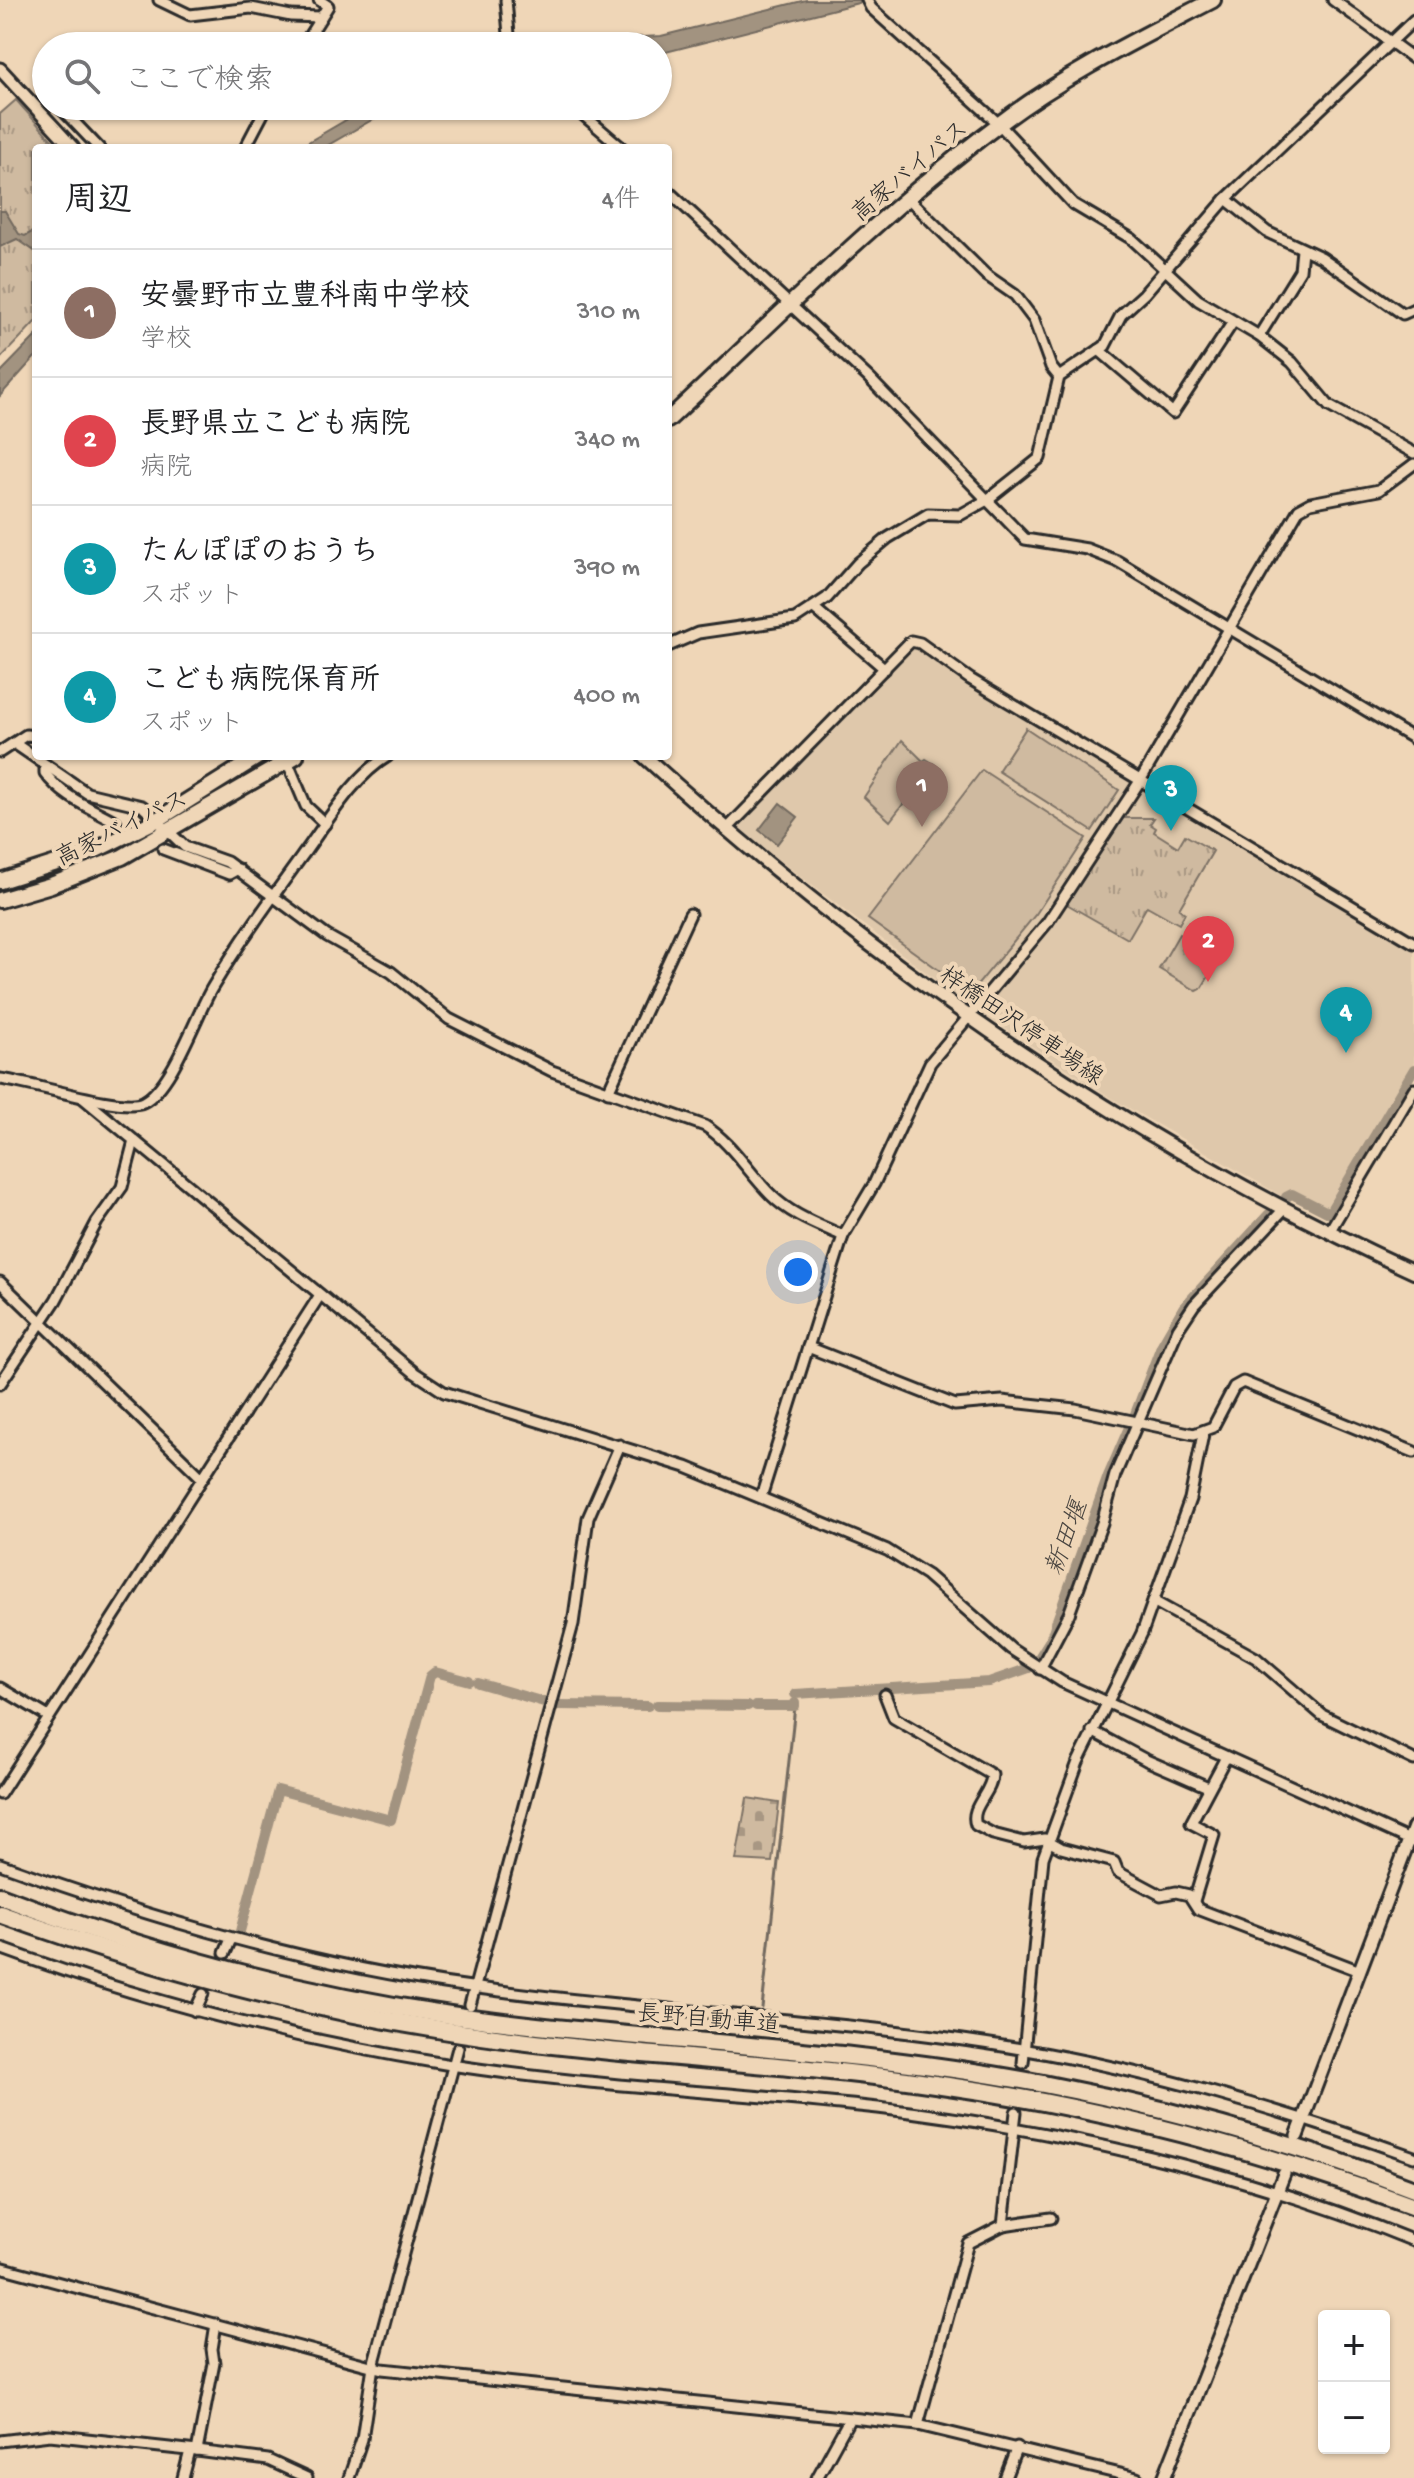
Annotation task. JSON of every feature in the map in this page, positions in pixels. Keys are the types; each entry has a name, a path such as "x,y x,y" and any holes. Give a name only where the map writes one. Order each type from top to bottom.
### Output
{"highway":[{"name":"高家バイパス","path":"672,416 907,197 999,124 1073,76 1213,0"},
{"name":"高家バイパス","path":"0,881 94,851 157,820 253,760"},
{"name":"高家バイパス","path":"0,900 51,885 122,857 169,833 287,760"},
{"name":"長野自動車道","path":"0,1896 173,1954 349,1997 516,2024 833,2054 1042,2084 1225,2127 1414,2189"},
{"name":"長野自動車道","path":"0,1914 199,1978 277,1998 443,2030 612,2051 829,2070 1041,2101 1220,2143 1414,2207"}],"main road":[{"name":"梓橋田沢停車場線","path":"648,760 726,830 855,935 968,1017 1122,1117 1284,1209 1414,1272"}],"street":[{"path":"159,0 190,15 251,8 291,16 321,17"},
{"path":"312,32 328,6 319,0"},
{"path":"506,0 508,32"},
{"path":"1333,0 1414,59"},
{"path":"867,1 999,124 1073,204 1132,239 1185,291 1259,336 1292,362 1329,406 1414,453"},
{"path":"672,644 698,633 775,624 814,608 888,538 928,514 960,515 987,500 1040,458 1059,377 1099,350 1121,315 1226,199 1414,20"},
{"path":"0,69 32,98"},
{"path":"52,120 70,144"},
{"path":"72,120 95,144"},
{"path":"247,144 260,120"},
{"path":"589,120 617,144"},
{"path":"672,195 869,378 1025,539 1103,555 1414,739"},
{"path":"907,197 986,275 1015,295 1034,320 1051,367 1059,377"},
{"path":"1226,199 1267,232 1340,269 1403,314 1414,309"},
{"path":"1259,336 1300,270 1302,250"},
{"path":"1099,350 1173,413 1233,322"},
{"path":"761,1497 843,1236 874,1184 930,1063 996,979 1047,923 1140,781 1303,505 1368,494 1414,464"},
{"path":"814,608 885,669"},
{"path":"726,830 911,641 920,643 970,679 1414,943"},
{"path":"0,752 26,735 32,736"},
{"path":"14,743 32,757"},
{"path":"36,760 97,797 142,806 185,847 238,869 327,936 391,972 449,1019 552,1071 712,1130 773,1197 796,1215 843,1236"},
{"path":"291,760 306,806 325,824"},
{"path":"0,1079 83,1098 135,1104 149,1097 189,1038 211,989 274,895 363,777 383,760"},
{"path":"45,767 45,773 52,783 68,796 116,822"},
{"path":"163,849 229,874 238,869"},
{"path":"608,1092 690,914"},
{"path":"1329,1232 1410,1105 1414,1089"},
{"path":"83,1098 415,1373 444,1392 620,1445 761,1497 908,1562 1011,1649 1040,1669 1412,1841"},
{"path":"0,1384 42,1321 97,1222 122,1187 134,1141"},
{"path":"1040,1669 1069,1614 1102,1523 1115,1475 1184,1317 1284,1209"},
{"path":"0,1282 202,1478"},
{"path":"0,1794 320,1295"},
{"path":"808,1347 955,1405 1002,1401 1075,1409 1175,1432 1203,1434"},
{"path":"1023,2063 1043,1858 1092,1731 1134,1652 1190,1499 1203,1434 1219,1420 1234,1387 1243,1382 1414,1452"},
{"path":"470,2005 573,1624 588,1518 620,1445"},
{"path":"1153,1601 1256,1658 1322,1715 1414,1760"},
{"path":"0,1688 49,1717"},
{"path":"885,1695 894,1718 992,1775 993,1781 974,1814 976,1825 993,1834 1024,1842 1045,1839 1114,1862 1118,1872 1161,1895 1176,1892 1189,1895 1198,1909 1360,1971"},
{"path":"1092,1731 1146,1760 1208,1787"},
{"path":"1194,1901 1214,1835 1191,1823 1226,1757"},
{"path":"1297,2136 1412,1841 1414,1827"},
{"path":"0,1864 123,1907 231,1939 473,1988 842,2025 1023,2050 1171,2081 1304,2118 1414,2157"},
{"path":"225,1953 231,1939"},
{"path":"0,1948 80,1977 195,2011 287,2034 453,2065 879,2109 1014,2130 1134,2155 1276,2194 1414,2241"},
{"path":"195,2011 203,1994"},
{"path":"349,2478 362,2439 373,2366 458,2048"},
{"path":"1003,2225 1016,2112"},
{"path":"1164,2478 1284,2174"},
{"path":"918,2425 968,2243 1003,2225 1051,2218"},
{"path":"0,2267 373,2366 918,2425 1137,2478"},
{"path":"183,2478 194,2451 214,2363 212,2349 216,2324"},
{"path":"817,2478 850,2418"},
{"path":"0,2441 50,2435 194,2451 268,2460 307,2478"},
{"path":"1005,2478 1017,2447"}],"shaded area":[{"path":"806,0 870,0 672,50 672,33"},
{"path":"346,120 372,120 330,144 305,144"},
{"path":"0,211 5,211 19,234 25,236 32,232 32,249 17,239 0,247"},
{"path":"32,340 32,360 0,396 0,373"},
{"path":"917,647 1132,779 1133,784 1043,923 984,984 973,1001 965,1002 740,830 739,824 910,649"},
{"path":"1140,787 1414,946 1414,1063 1326,1209 1290,1191 1282,1196 1113,1099 978,1011 1049,929"},
{"path":"780,803 798,817 777,844 759,830"}],"green space":[{"path":"16,100 55,144 32,144 32,325 0,359 0,114"},
{"path":"1026,728 1119,790 1092,831 998,771"},
{"path":"902,740 923,761 926,759 934,764 890,821 864,797"},
{"path":"982,770 1086,838 1036,914 971,993 868,919"},
{"path":"1121,818 1154,818 1150,824 1156,828 1154,832 1178,847 1185,835 1213,851 1179,909 1185,913 1179,924 1147,906 1128,939 1065,903"},
{"path":"1179,934 1216,955 1218,961 1197,991 1159,969"},
{"path":"747,1798 779,1803 772,1862 736,1860"}],"waterway":[{"name":"新田堰","path":"1286,1197 1292,1194 1329,1213 1414,1069"},
{"name":"新田堰","path":"1135,1414 1161,1346 1183,1308 1269,1214"},
{"name":"新田堰","path":"1037,1661 1050,1640 1108,1476 1130,1425"},
{"name":"新田堰","path":"795,1694 989,1682 1029,1668"},
{"path":"239,1935 278,1790 391,1820 430,1676 435,1672 469,1681"},
{"path":"478,1683 544,1702"},
{"path":"756,1706 795,1706 795,1703"},
{"path":"557,1705 648,1706"},
{"path":"657,1705 748,1706"},
{"path":"762,2008 795,1706"}],"tunnel":[{"path":"116,822 163,849"}],"place":[{"name":"安曇野市立豊科南中学校","path":"922,827"},
{"name":"たんぽぽのおうち","path":"1171,831"},
{"name":"長野県立こども病院","path":"1208,982"},
{"name":"こども病院保育所","path":"1346,1053"}]}
